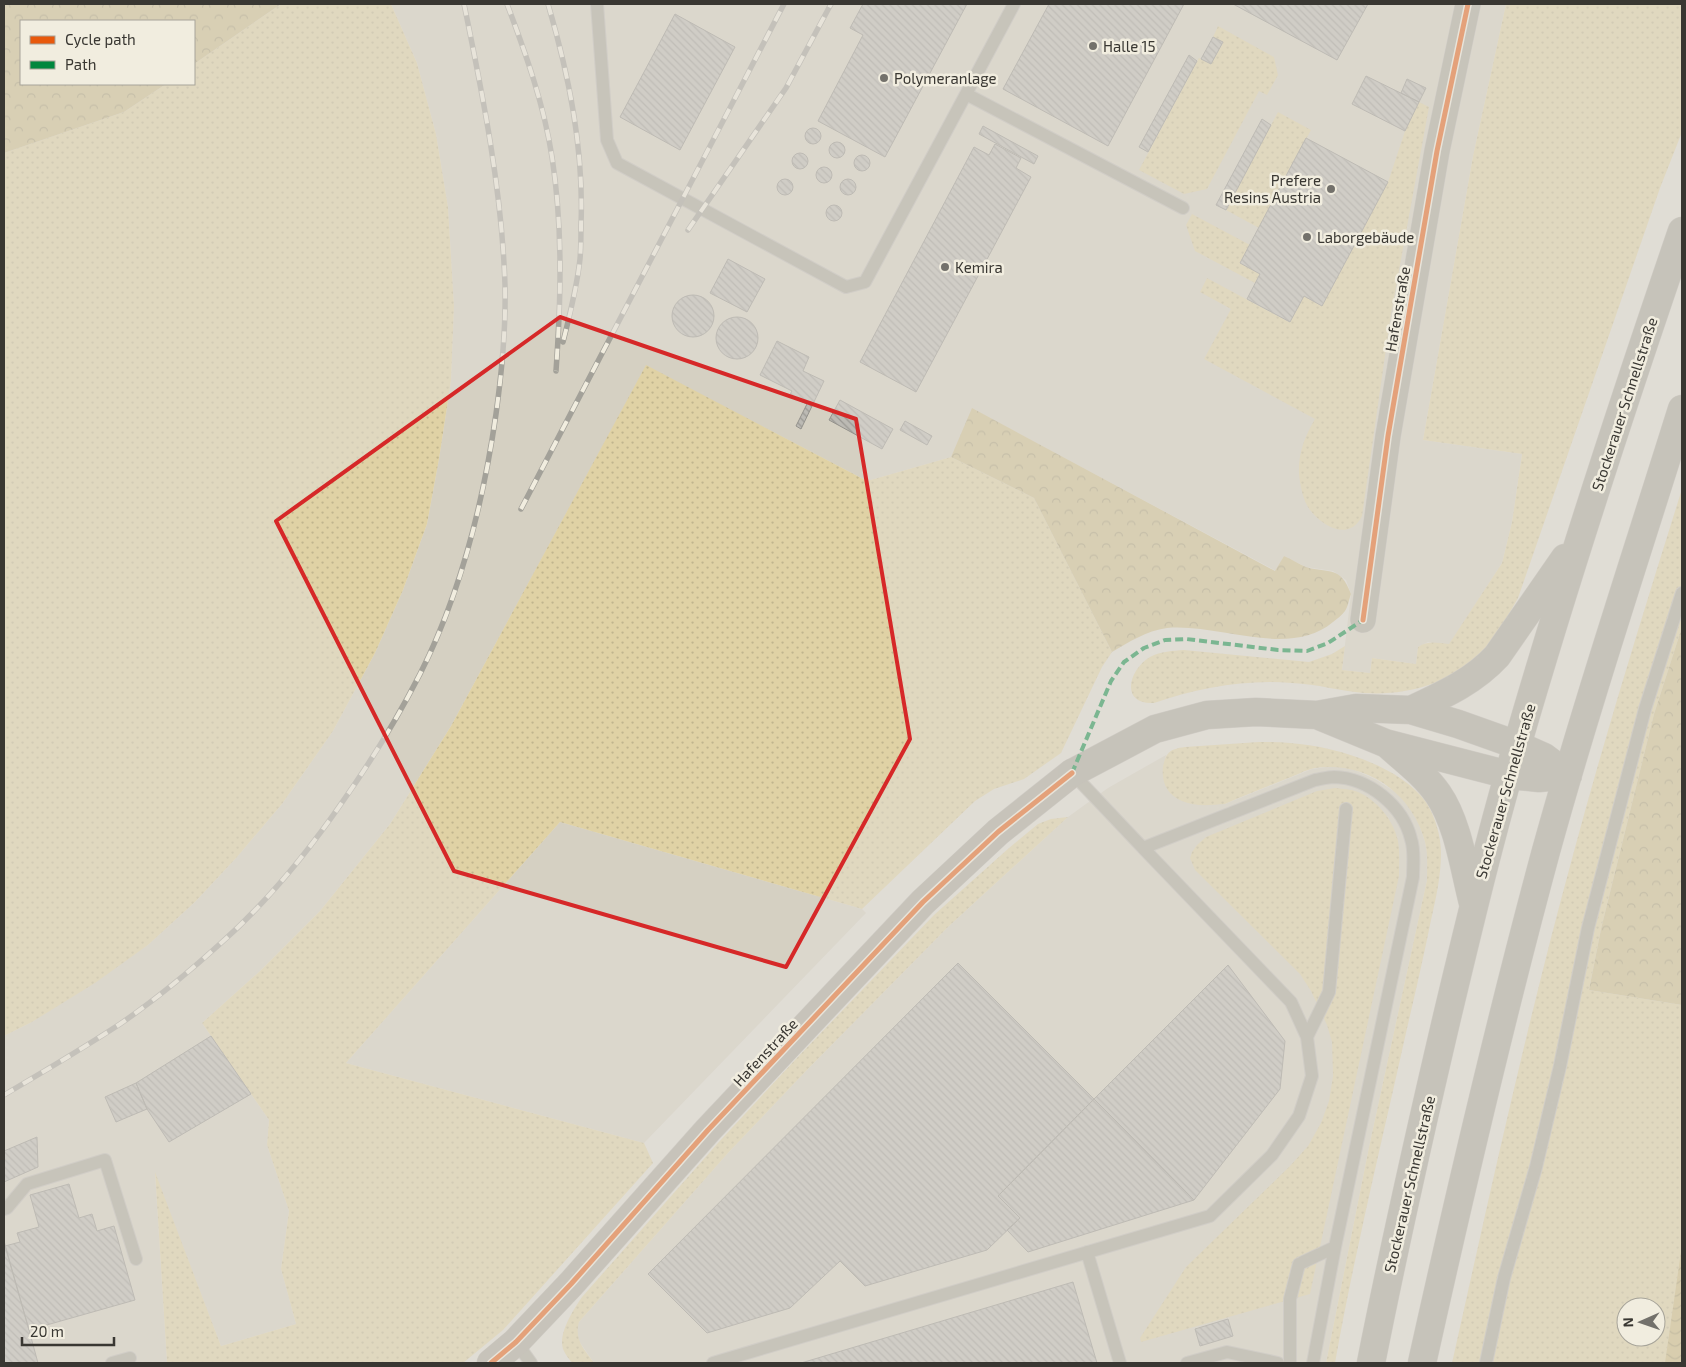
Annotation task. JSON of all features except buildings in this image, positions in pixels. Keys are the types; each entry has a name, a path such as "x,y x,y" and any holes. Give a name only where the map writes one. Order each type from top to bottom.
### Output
{"highway":[{"name":"Stockerauer Schnellstraße","path":"1371,1363 1417,1144 1474,906 1509,774 1580,537 1682,231"},
{"path":"1422,1363 1456,1209 1547,849 1601,666 1682,409"},
{"path":"1411,710 1471,679 1488,666 1497,656 1580,537"},
{"path":"1072,773 1155,729 1207,716 1256,712 1317,715 1356,708 1411,710 1458,724 1517,745 1544,757 1568,775"},
{"path":"1317,715 1385,743 1509,774 1539,778 1568,775"},
{"path":"1385,743 1427,780 1438,794 1453,827 1474,906"}],"street":[{"name":"Hafenstraße","path":"1363,620 1388,436 1434,170 1468,4"},
{"name":"Hafenstraße","path":"491,1363 524,1353 571,1284 708,1130 923,902 998,832 1072,773"}],"lane":[{"path":"597,4 607,140 617,163 846,287 865,282 1014,4"},
{"path":"966,94 1183,208"},
{"path":"1486,1363 1504,1278 1536,1167 1560,1066 1588,928 1645,709 1682,592"},
{"path":"713,1363 1210,1216 1272,1155 1299,1116 1312,1076 1307,1037 1291,1002 1072,773"},
{"path":"1144,848 1315,780 1334,777 1348,779 1372,789 1396,808 1407,824 1412,840 1414,857 1412,877 1312,1363"},
{"path":"1307,1037 1329,992 1346,809"},
{"path":"4,1209 7,1208 27,1184 105,1160 136,1259"},
{"path":"1290,1363 1290,1299 1299,1264 1335,1248"},
{"path":"1087,1252 1120,1363"},
{"path":"1187,1363 1227,1352 1278,1363"},
{"path":"112,1363 130,1358"}],"highlighted area":[{"path":"560,317 856,419 910,739 786,967 454,871 276,521"}],"shaded area":[{"path":"281,4 391,4 417,63 436,134 448,207 454,306 451,381 427,524 403,590 375,653 333,731 282,804 237,857 195,902 148,945 95,983 32,1022 4,1036 4,153 124,112 164,85 195,85 195,63"},
{"path":"391,4 1506,4 1473,156 1423,440 1522,454 1512,522 1502,563 1449,645 1428,642 1418,647 1416,664 1372,658 1370,673 1342,670 1351,594 1346,580 1333,571 1306,567 1284,556 1276,571 973,409 951,457 867,481 646,366 451,726 390,824 320,911 260,971 202,1023 269,1120 267,1145 289,1211 281,1269 296,1324 221,1346 155,1174 167,1363 4,1363 4,1036 32,1022 148,945 195,902 237,857 282,804 333,731 375,653 403,590 427,524 451,381 454,306 448,207 436,134 417,63"},
{"path":"1506,4 1682,4 1682,132 1660,188 1518,598 1496,635 1480,655 1455,674 1426,686 1395,692 1364,693 1301,684 1257,682 1205,689 1154,703 1143,702 1132,693 1131,686 1137,670 1150,657 1171,651 1184,650 1309,662 1332,654 1345,646 1342,670 1370,673 1372,658 1416,664 1418,647 1429,643 1449,644 1502,563 1512,522 1522,454 1423,440 1473,156"},
{"path":"1218,26 1274,57 1278,75 1267,95 1259,91 1207,189 1184,194 1139,170 1199,58 1211,64 1223,43 1213,37"},
{"path":"1419,102 1429,107 1391,314 1362,516 1357,524 1351,528 1337,529 1322,522 1310,510 1305,502 1301,488 1299,466 1301,452 1305,438 1315,419 1204,359 1231,309 1200,292 1207,278 1289,322 1304,296 1322,306 1388,182 1405,131"},
{"path":"1278,112 1311,130 1259,228 1226,210"},
{"path":"1192,214 1250,245 1260,274 1255,283 1195,251 1186,225"},
{"path":"646,365 867,481 951,457 1034,498 1112,652 1102,667 1061,753 1024,779 994,789 975,801 862,909 560,822 346,1063 644,1143 653,1163 503,1330 463,1363 167,1363 155,1172 221,1346 296,1324 281,1269 289,1211 267,1145 269,1120 202,1023 260,971 320,911 390,824 451,726"},
{"path":"1682,489 1682,627 1654,714 1601,929 1589,990 1682,1005 1682,1363 1452,1363 1540,981 1586,809"},
{"path":"1259,742 1290,743 1326,748 1345,753 1382,768 1414,789 1426,802 1435,820 1440,840 1441,862 1436,895 1360,1236 1335,1363 1326,1363 1369,1147 1427,880 1427,851 1419,824 1398,795 1368,775 1351,770 1334,767 1311,769 1225,804 1204,805 1187,803 1172,795 1164,783 1163,766 1166,756 1177,748"},
{"path":"1166,755 1164,764 1225,804 1312,769 1333,766 1350,768 1375,779 1400,795 1411,809 1419,824 1425,842 1428,858 1427,880 1369,1147 1326,1363 594,1363 577,1338 576,1330 579,1322 728,1153 948,927 1068,817 1108,788"},
{"path":"1335,788 1358,792 1372,800 1384,812 1393,826 1398,841 1399,876 1310,1294 1141,1342 1140,1338 1186,1267 1290,1166 1308,1146 1321,1123 1329,1101 1333,1076 1332,1042 1327,1025 1311,991 1300,974 1195,870 1190,858 1192,852 1206,837 1317,791"},
{"path":"1068,817 948,927 728,1153 579,1322 579,1339 594,1363 572,1363 563,1349 563,1336 568,1322 582,1297 718,1143 934,915 1038,824 1051,819"},
{"path":"560,822 862,909 866,913 644,1143 346,1063"}],"green space":[{"path":"4,4 281,4 195,63 195,20 20,20 20,85 164,85 124,112 4,153"},
{"path":"972,408 1275,571 1284,556 1306,567 1333,572 1343,579 1351,594 1346,609 1335,621 1315,633 1296,638 1275,639 1209,630 1167,628 1145,634 1112,652 1034,498 951,457"},
{"path":"1682,627 1682,1005 1589,990 1601,929 1654,714"}],"water":[{"path":"1682,1245 1682,1363 1665,1363"}],"railway":[{"path":"4,1095 120,1024 146,1005 209,954 255,911 301,858 354,786 384,739 435,643 459,580 477,514 491,448 502,366 504,334 505,285 496,179 485,109 464,4"},
{"path":"507,4 534,80 549,138 556,184 560,264 556,371"},
{"path":"548,4 574,113 580,169 580,259 563,342"},
{"path":"521,509 784,4"},
{"path":"688,230 786,88 831,4"}],"marked path":[{"path":"1072,773 1111,681 1124,662 1144,648 1165,640 1186,639 1278,650 1307,651 1328,643 1363,620"}],"cycle path":[{"path":"1363,620 1388,436 1437,151 1468,4"},
{"path":"491,1363 516,1342 571,1284 708,1130 923,902 998,832 1072,773"}],"place":[{"name":"Halle 15","path":"1093,46"},
{"name":"Polymeranlage","path":"884,78"},
{"name":"Prefere Resins Austria","path":"1331,189"},
{"name":"Laborgebäude","path":"1307,237"},
{"name":"Kemira","path":"945,267"}]}
